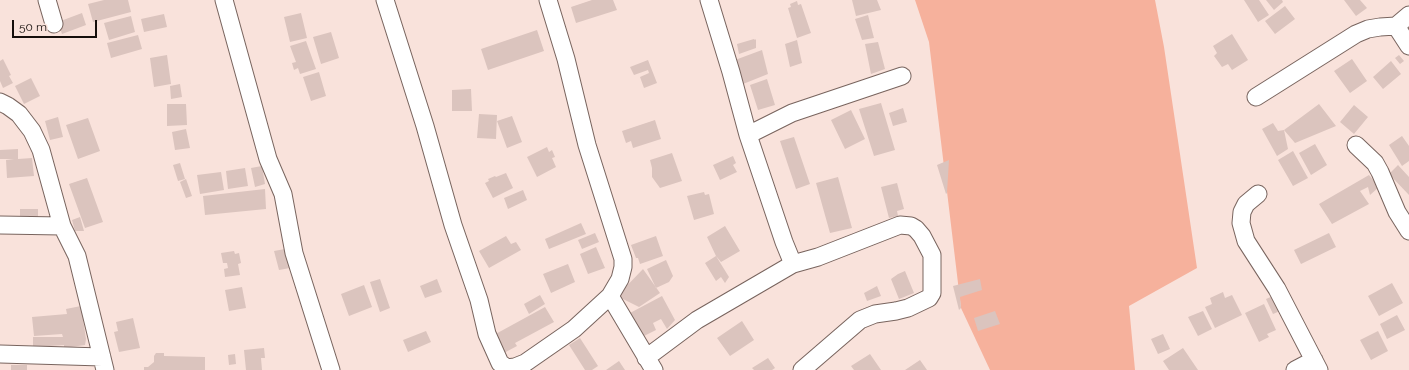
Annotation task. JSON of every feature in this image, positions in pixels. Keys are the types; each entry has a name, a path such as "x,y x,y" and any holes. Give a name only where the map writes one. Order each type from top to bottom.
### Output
{"street":[{"path":"47,0 54,24"},
{"path":"385,0 425,126 453,225 479,300 487,334 500,363 507,368 525,363 574,329 610,296 620,279 623,267 623,259 587,145 566,59 548,0"},
{"path":"709,0 748,135 784,242 793,264"},
{"path":"229,2 268,159 283,194 294,253 331,370"},
{"path":"1256,97 1356,34 1368,29 1396,26 1409,15"},
{"path":"1396,26 1409,46"},
{"path":"748,135 792,113 902,76"},
{"path":"0,354 104,363 77,256 62,226 41,150 32,131 19,114 1,101"},
{"path":"1356,145 1375,163 1398,212 1409,231"},
{"path":"1258,194 1246,204 1242,212 1241,223 1246,241 1277,289 1316,365 1295,370"},
{"path":"610,296 650,364 703,316 793,264 818,257 900,224 906,224 916,229 922,236 932,255 932,293 930,298 908,308 876,314 860,320 802,370"},
{"path":"0,226 62,226"}],"shaded area":[{"path":"915,0 1155,0 1164,47 1197,268 1129,306 1135,370 990,370 961,308 929,42"}],"building":[{"path":"104,0 128,0 131,12 93,22 88,4"},
{"path":"592,0 613,0 617,10 576,23 571,7"},
{"path":"852,0 877,0 881,10 856,16"},
{"path":"1244,0 1259,0 1269,15 1258,22"},
{"path":"1266,0 1282,0 1283,2 1274,10"},
{"path":"1344,0 1360,0 1367,8 1356,16"},
{"path":"797,1 798,5 801,4 811,33 797,38 788,8 791,7 790,4"},
{"path":"1285,6 1295,19 1275,34 1265,21"},
{"path":"82,13 86,25 62,34 58,22"},
{"path":"301,13 307,38 290,42 284,17"},
{"path":"164,14 167,27 144,32 141,19"},
{"path":"868,15 874,38 862,40 855,19"},
{"path":"131,16 135,32 109,40 104,23"},
{"path":"537,30 544,51 488,70 481,49"},
{"path":"331,32 339,58 321,64 313,37"},
{"path":"1232,34 1248,60 1232,70 1228,64 1222,67 1214,56 1217,53 1213,46"},
{"path":"138,35 142,49 111,58 107,43"},
{"path":"756,39 756,48 739,54 737,44"},
{"path":"797,40 802,63 790,67 785,44"},
{"path":"306,41 316,69 300,74 298,68 294,70 292,63 296,62 290,46"},
{"path":"878,42 885,69 871,74 865,44"},
{"path":"762,50 768,74 743,84 735,60"},
{"path":"167,55 171,84 154,87 150,58"},
{"path":"1399,55 1404,61 1400,64 1395,58"},
{"path":"3,59 11,75 9,76 13,83 3,88 0,81 0,61"},
{"path":"1352,59 1367,81 1350,93 1334,71"},
{"path":"648,60 657,83 644,88 640,77 649,73 648,70 634,75 630,67"},
{"path":"1391,61 1401,74 1383,89 1373,77"},
{"path":"319,72 326,96 311,101 303,77"},
{"path":"31,78 40,96 24,104 15,86"},
{"path":"767,79 775,105 758,110 750,85"},
{"path":"180,84 182,97 171,99 170,86"},
{"path":"471,89 472,111 452,111 452,90"},
{"path":"881,103 895,150 874,156 859,109"},
{"path":"167,104 186,104 187,125 167,126"},
{"path":"1319,104 1336,126 1295,143 1284,130"},
{"path":"1354,105 1368,117 1354,134 1340,122"},
{"path":"903,108 907,122 893,126 889,113"},
{"path":"851,110 865,139 845,149 831,120"},
{"path":"479,114 497,115 496,139 477,138"},
{"path":"512,116 522,142 507,148 497,121"},
{"path":"58,117 63,137 50,140 45,121"},
{"path":"88,118 100,151 78,159 66,125"},
{"path":"655,120 661,139 633,148 631,141 626,143 622,131"},
{"path":"1273,123 1278,131 1284,130 1288,149 1277,156 1262,129"},
{"path":"186,129 190,148 175,150 172,132"},
{"path":"1402,136 1409,146 1409,161 1402,166 1389,145"},
{"path":"794,137 810,184 796,189 780,141"},
{"path":"1315,144 1327,165 1311,175 1299,153"},
{"path":"547,147 549,152 552,150 555,157 552,158 556,167 537,177 527,157"},
{"path":"18,149 18,159 32,158 34,176 7,178 6,160 14,159 0,159 0,150"},
{"path":"1293,151 1308,178 1293,186 1278,160"},
{"path":"672,153 682,181 660,188 652,177 650,160"},
{"path":"733,156 736,163 733,165 737,172 720,180 713,165"},
{"path":"949,160 947,193 946,194 937,165"},
{"path":"180,163 185,179 178,181 173,165"},
{"path":"1398,165 1409,177 1409,195 1389,174"},
{"path":"262,166 265,184 255,187 251,168"},
{"path":"245,168 248,186 228,189 226,171"},
{"path":"221,172 224,190 200,194 197,175"},
{"path":"506,173 513,188 493,198 485,183 489,181 488,179"},
{"path":"1369,175 1379,187 1370,195 1368,187 1360,191 1369,204 1332,224 1319,204"},
{"path":"838,177 852,228 830,233 816,183"},
{"path":"87,178 103,222 85,228 69,184"},
{"path":"186,179 192,196 186,198 180,182"},
{"path":"897,183 904,209 897,211 898,216 889,218 881,187"},
{"path":"265,189 266,209 205,215 203,196"},
{"path":"523,190 527,200 508,209 504,198"},
{"path":"704,192 705,195 709,194 714,214 694,220 687,196"},
{"path":"20,209 38,209 38,217 20,217"},
{"path":"80,217 84,231 75,231 72,220"},
{"path":"581,223 586,234 549,249 545,239"},
{"path":"725,226 740,251 721,262 716,256 707,237"},
{"path":"595,233 599,242 582,249 578,240"},
{"path":"1329,233 1336,247 1301,264 1294,250"},
{"path":"506,236 511,244 516,242 521,250 489,268 479,251"},
{"path":"656,236 663,256 640,264 631,245"},
{"path":"596,247 605,268 588,274 580,254"},
{"path":"285,249 290,268 279,270 274,251"},
{"path":"234,251 235,254 239,253 241,263 238,264 240,275 225,277 224,269 228,268 227,263 223,263 221,253"},
{"path":"716,256 729,277 725,283 721,277 716,281 705,263"},
{"path":"666,260 673,276 669,282 656,288 647,269"},
{"path":"568,264 575,282 551,293 543,274"},
{"path":"643,269 660,293 639,307 617,296"},
{"path":"905,271 914,293 899,299 891,279"},
{"path":"380,279 390,308 380,312 370,282"},
{"path":"437,279 442,292 425,298 420,286"},
{"path":"980,279 982,290 960,297 961,308 959,310 953,286"},
{"path":"1392,283 1403,303 1379,316 1368,296"},
{"path":"364,285 372,307 349,316 341,294"},
{"path":"877,286 881,296 867,301 864,293"},
{"path":"242,287 246,308 229,311 225,290"},
{"path":"1223,292 1225,298 1232,295 1242,315 1215,328 1205,307 1212,304 1210,298"},
{"path":"540,295 545,304 529,314 524,304"},
{"path":"662,296 675,320 667,329 661,319 653,323 656,330 642,337 630,313"},
{"path":"1273,296 1280,311 1273,314 1266,299"},
{"path":"1264,304 1276,330 1267,334 1269,337 1259,342 1245,313"},
{"path":"81,306 86,339 85,345 64,348 64,345 33,346 33,337 63,337 62,334 34,336 32,317 67,314 66,309"},
{"path":"545,307 554,322 515,343 517,346 502,354 492,336"},
{"path":"995,311 1000,324 978,331 974,318"},
{"path":"1203,311 1212,329 1198,336 1188,317"},
{"path":"1397,315 1405,330 1387,339 1380,324"},
{"path":"133,318 140,348 119,352 114,332 118,331 116,322"},
{"path":"742,321 754,340 730,356 717,338"},
{"path":"426,331 431,342 408,352 403,340"},
{"path":"1378,331 1388,351 1371,360 1360,340"},
{"path":"1163,334 1170,349 1158,354 1151,339"},
{"path":"580,338 598,366 592,370 585,370 569,345"},
{"path":"264,348 265,358 261,358 262,370 246,370 244,350"},
{"path":"1183,348 1198,370 1169,370 1163,361"},
{"path":"156,353 164,353 164,356 205,357 205,370 144,370 144,367 148,367 154,362 154,356"},
{"path":"235,354 236,364 229,365 228,355"},
{"path":"870,354 881,370 854,370 851,366"},
{"path":"768,358 775,368 772,370 754,370 752,368"},
{"path":"920,360 927,370 905,370"},
{"path":"619,361 625,370 606,370"},
{"path":"11,365 27,365 27,370 11,370"}]}
